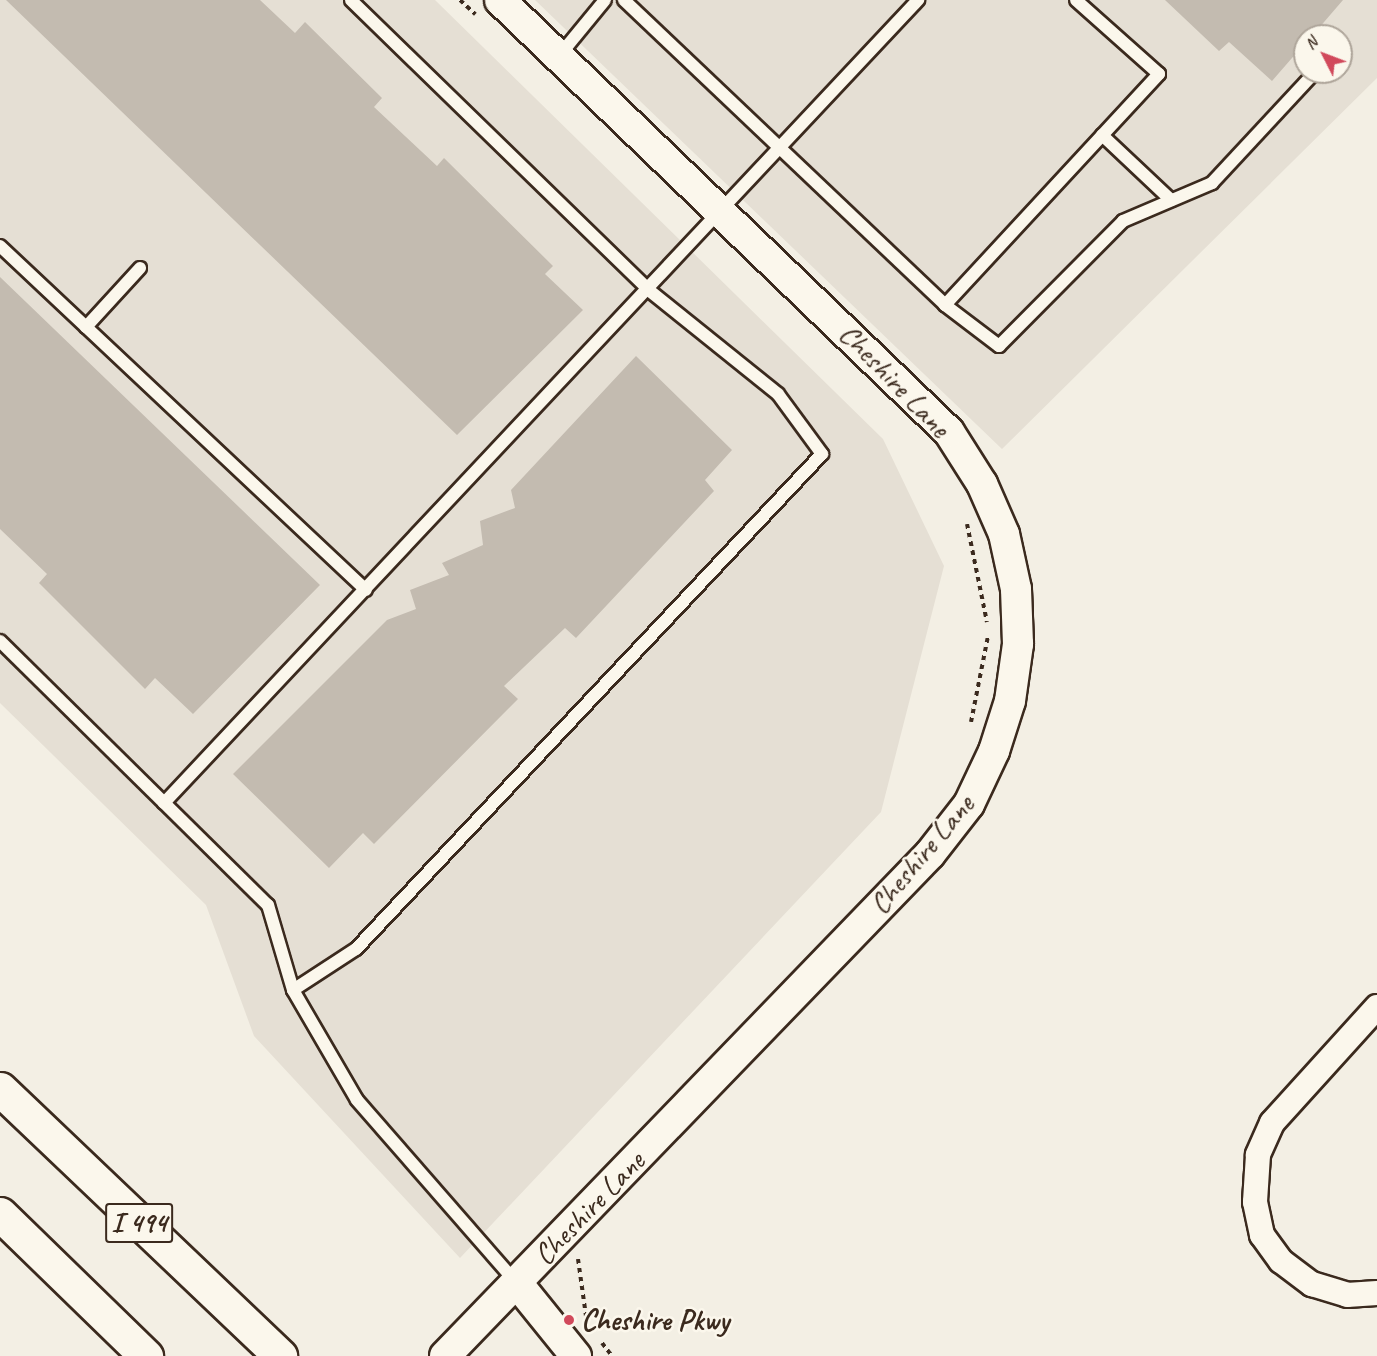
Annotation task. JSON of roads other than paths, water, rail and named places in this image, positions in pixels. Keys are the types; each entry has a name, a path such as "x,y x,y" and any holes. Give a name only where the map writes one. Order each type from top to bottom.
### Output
{"highway":[{"name":"I 494","path":"0,1089 280,1356"},
{"path":"0,1214 146,1356"}],"street":[{"name":"Cheshire Lane","path":"445,1356 930,854 969,804 1010,701 1018,644 1016,589 1004,534 982,484 949,432 904,385 558,56 488,8"},
{"path":"1377,1007 1272,1123 1257,1166 1255,1203 1262,1234 1281,1261 1312,1284 1347,1295 1377,1293"},
{"path":"517,1283 588,1348"}],"lane":[{"path":"293,990 356,949 822,454 778,394 650,291 351,0"},
{"path":"558,56 605,0"},
{"path":"624,0 945,305 999,346 1123,221 1212,183 1305,84"},
{"path":"164,803 650,291 721,211 781,150 918,0"},
{"path":"945,305 1159,74 1076,0"},
{"path":"1102,135 1171,201"},
{"path":"0,246 366,590"},
{"path":"86,327 140,268"},
{"path":"0,641 268,905 293,990 357,1100 517,1283"}],"place":[{"name":"Cheshire Pkwy","path":"569,1320"}]}
